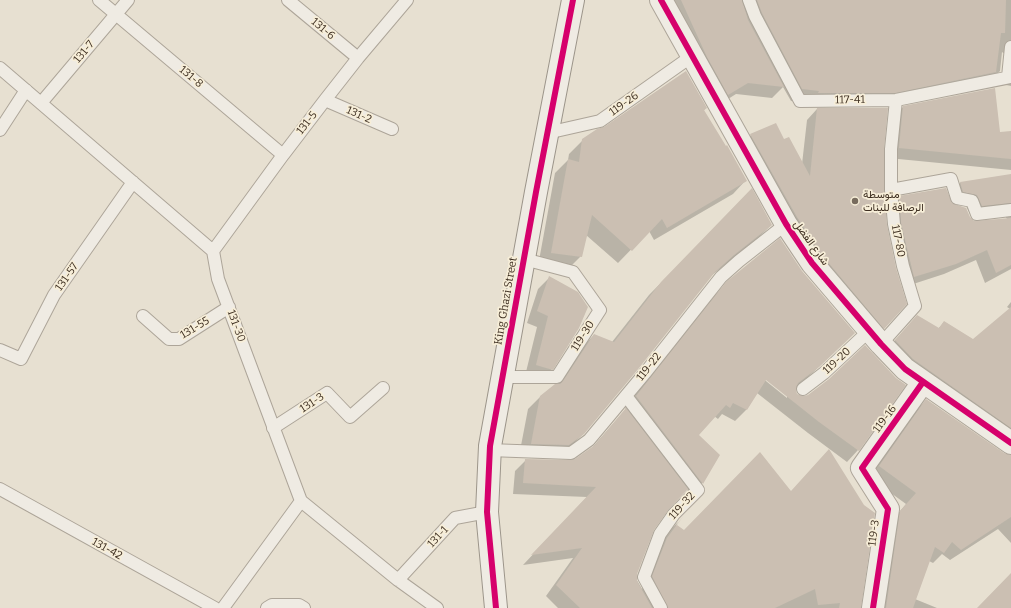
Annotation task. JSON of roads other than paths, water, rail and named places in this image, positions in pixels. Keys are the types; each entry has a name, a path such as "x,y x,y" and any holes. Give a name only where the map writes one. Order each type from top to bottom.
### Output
{"street":[{"name":"King Ghazi Street","path":"496,608 488,512 489,450 573,0"},
{"name":"شارع الفضل","path":"661,0 786,224 812,263 905,369 1011,443"},
{"name":"119-16","path":"862,468 924,382"},
{"name":"119-3","path":"862,468 888,509 873,608"}],"lane":[{"name":"131-8","path":"99,0 283,155"},
{"name":"131-7","path":"41,103 128,0"},
{"name":"131-6","path":"288,0 358,58"},
{"name":"131-5","path":"213,251 325,100 407,0"},
{"name":"117-41","path":"749,0 755,16 800,101 896,100 1009,77"},
{"path":"1009,77 1011,47"},
{"name":"119-26","path":"547,133 600,121 692,56"},
{"path":"0,68 213,251"},
{"path":"0,130 26,90"},
{"name":"131-2","path":"325,100 392,129"},
{"name":"117-80","path":"876,337 915,306 902,266 894,224 891,190 891,149 896,100"},
{"path":"891,190 951,180 957,198 972,201 977,214 1011,210"},
{"name":"131-57","path":"0,350 21,359 54,295 133,182"},
{"name":"119-22","path":"489,450 571,452 590,440 722,277 739,261 786,224"},
{"name":"131-30","path":"213,251 218,279 301,501 398,580 437,608"},
{"name":"119-30","path":"502,377 557,378 600,310 573,272 524,259"},
{"name":"131-55","path":"143,316 169,339 178,339 229,308"},
{"name":"119-20","path":"803,389 876,337"},
{"name":"131-3","path":"273,428 327,393 350,417 383,388"},
{"name":"119-32","path":"626,396 698,490 674,514 660,534 644,577 661,608"},
{"name":"131-42","path":"0,489 215,608"},
{"path":"222,608 301,501"},
{"name":"131-1","path":"398,580 455,518 488,512"},
{"path":"267,608 272,605 299,605 304,608"}],"place":[{"name":"متوسطة الرصافة للبنات","path":"855,201"}]}
